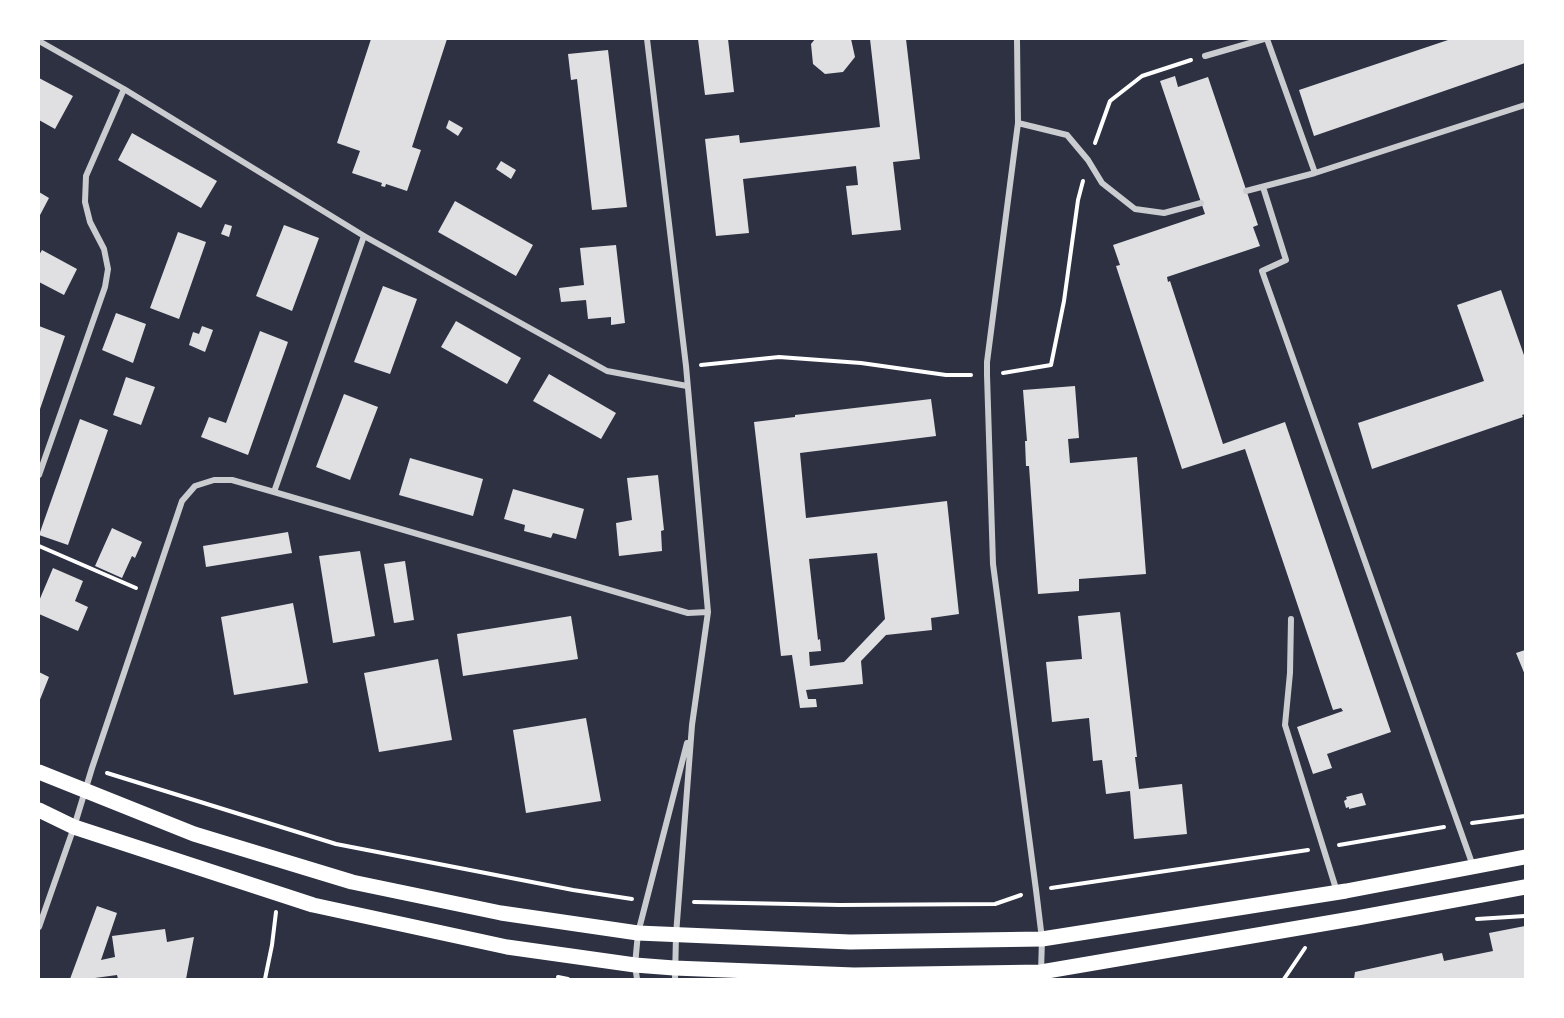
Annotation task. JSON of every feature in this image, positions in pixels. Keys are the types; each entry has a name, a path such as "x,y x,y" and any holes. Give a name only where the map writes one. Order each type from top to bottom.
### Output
{"main road":[{"path":"39,772 194,834 352,882 501,913 638,933 850,942 1042,939 1337,893 1525,857"},
{"path":"39,810 74,827 313,905 636,972 674,974 1042,976 1525,887"}],"street":[{"path":"647,39 687,386 708,612 692,725 674,974"},
{"path":"1017,39 1018,123 987,375 993,564 1042,939 1042,976"},
{"path":"1205,56 1266,39 1314,173"},
{"path":"39,40 124,89 364,236 607,371 687,386"},
{"path":"39,475 105,287 108,269 104,249 90,222 85,202 86,176 124,89"},
{"path":"1246,191 1314,173 1525,105"},
{"path":"1018,123 1067,135 1088,160 1102,183 1135,209 1164,213 1201,203"},
{"path":"1263,187 1286,260 1262,272 1474,867"},
{"path":"274,492 364,236"},
{"path":"39,927 87,790 92,768 182,501 195,486 214,480 232,480 688,613 708,612"},
{"path":"1291,619 1290,673 1285,725 1337,893"},
{"path":"636,972 638,933 692,725"}],"path":[{"path":"39,546 151,595"},
{"path":"92,768 336,844 573,890 647,901"},
{"path":"679,902 840,906 995,904 1036,890 1525,816"},
{"path":"265,979 272,945 278,893"},
{"path":"1284,979 1320,925"}],"building":[{"path":"371,39 447,39 412,147 421,150 407,191 386,184 385,187 381,186 382,183 352,173 360,151 337,143"},
{"path":"698,39 728,39 734,92 705,95"},
{"path":"815,39 851,39 855,57 843,72 825,74 813,64 811,44"},
{"path":"870,39 906,39 920,159 893,162 901,230 852,235 846,186 858,185 856,166 743,179 749,233 716,236 705,139 739,135 740,143 880,127"},
{"path":"1451,39 1525,39 1525,63 1314,136 1299,90"},
{"path":"608,50 627,207 592,210 577,79 571,80 568,54"},
{"path":"1175,76 1178,87 1208,77 1258,225 1253,227 1260,246 1167,277 1168,282 1170,281 1223,444 1285,422 1391,732 1327,754 1332,768 1313,774 1297,727 1343,711 1341,708 1333,710 1245,449 1182,469 1116,266 1120,265 1113,245 1205,214 1160,81"},
{"path":"39,78 73,96 55,129 39,120"},
{"path":"449,120 463,128 458,136 446,128"},
{"path":"132,133 217,181 201,208 118,160"},
{"path":"501,161 516,170 511,179 496,169"},
{"path":"39,192 49,198 39,217"},
{"path":"455,201 533,245 516,276 438,232"},
{"path":"225,224 232,226 229,237 221,234"},
{"path":"284,225 319,238 292,311 256,296"},
{"path":"178,232 206,242 179,319 150,308"},
{"path":"616,245 625,323 611,325 611,317 588,319 586,300 561,302 559,288 584,285 580,248"},
{"path":"42,250 77,269 64,295 39,282 39,255"},
{"path":"383,286 417,299 390,374 354,362"},
{"path":"1501,290 1525,358 1525,414 1522,415 1523,417 1372,469 1358,423 1484,381 1457,305"},
{"path":"116,313 146,324 133,363 102,350"},
{"path":"456,321 521,358 507,384 441,347"},
{"path":"39,326 65,336 39,412"},
{"path":"202,326 213,330 205,352 189,345 193,332 199,334"},
{"path":"260,331 288,342 248,455 201,437 209,417 226,423"},
{"path":"549,374 616,413 601,439 533,401"},
{"path":"126,377 155,387 141,425 113,415"},
{"path":"1075,386 1079,438 1068,439 1070,463 1137,457 1146,574 1079,579 1079,591 1038,594 1029,466 1026,466 1025,441 1027,441 1023,390"},
{"path":"344,394 378,407 350,480 316,467"},
{"path":"931,399 936,436 800,453 806,518 947,501 959,614 931,618 932,630 886,635 861,661 863,684 806,690 808,699 816,699 817,707 800,708 792,655 781,656 754,422 795,417 795,415","holes":["877,553 885,619 844,662 810,666 809,652 821,651 809,559"]},
{"path":"80,419 108,430 68,545 39,535"},
{"path":"410,458 483,479 473,516 399,495"},
{"path":"658,475 664,530 661,531 662,551 619,556 616,523 632,520 627,478"},
{"path":"513,489 584,509 576,539 553,533 551,538 524,531 525,525 504,519"},
{"path":"112,528 142,542 135,558 132,556 122,578 95,566"},
{"path":"288,532 292,553 206,567 203,546"},
{"path":"360,551 375,636 333,643 319,556"},
{"path":"405,561 414,620 394,623 384,564"},
{"path":"53,568 83,581 75,601 88,607 78,631 39,614 39,601"},
{"path":"293,603 308,683 234,695 221,617"},
{"path":"1120,612 1139,789 1182,784 1187,834 1134,839 1130,791 1106,794 1102,760 1093,761 1089,718 1052,722 1046,662 1082,659 1078,616"},
{"path":"571,616 578,659 463,676 457,634"},
{"path":"1525,650 1525,675 1516,653"},
{"path":"438,659 452,740 379,752 364,673"},
{"path":"39,672 49,677 39,702"},
{"path":"586,718 601,801 526,813 513,730"},
{"path":"1362,793 1366,805 1346,808 1344,801 1346,797"},
{"path":"97,906 117,913 101,960 115,957 112,936 165,929 167,942 194,937 186,979 118,979 117,975 94,979 70,979"},
{"path":"1525,926 1525,979 1354,979 1355,972 1442,953 1444,961 1493,951 1489,933"}]}
